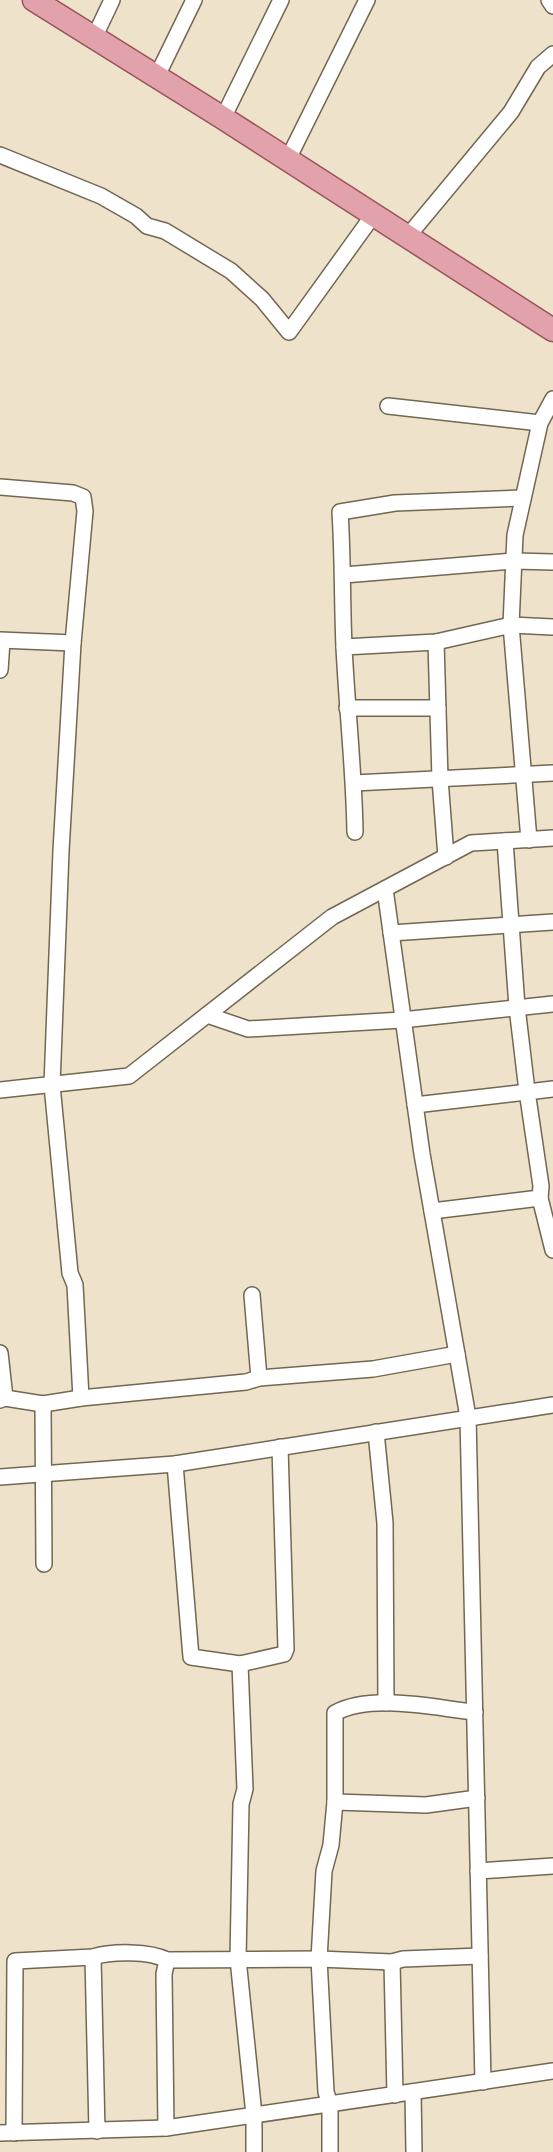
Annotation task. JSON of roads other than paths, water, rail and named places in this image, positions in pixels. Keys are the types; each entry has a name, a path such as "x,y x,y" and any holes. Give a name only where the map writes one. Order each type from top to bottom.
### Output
{"main road":[{"path":"34,0 288,159 553,330"}],"street":[{"path":"94,38 112,0"},
{"path":"157,76 194,0"},
{"path":"223,118 281,0"},
{"path":"288,159 367,0"},
{"path":"549,0 553,6"},
{"path":"408,236 511,112 538,67 553,54"},
{"path":"0,155 100,196 136,216 147,226 164,231 231,271 262,299 289,332 374,214"},
{"path":"529,840 512,624 515,535 540,423 553,399"},
{"path":"388,406 540,423"},
{"path":"0,487 73,493 83,497 85,510 73,643 60,860 52,1084 70,1273 75,1286 82,1398"},
{"path":"355,832 354,783 347,708 341,588 344,575 340,512 395,503 522,498"},
{"path":"344,575 514,562 553,562"},
{"path":"344,647 436,642 512,624 553,627"},
{"path":"0,670 1,641 73,643"},
{"path":"436,642 440,779 446,857"},
{"path":"347,708 438,708"},
{"path":"354,783 553,773"},
{"path":"0,1090 129,1076 332,917 471,843 553,838"},
{"path":"505,841 518,1007 527,1091 541,1186 540,1198 553,1250"},
{"path":"385,889 415,1105 468,1417 483,2082"},
{"path":"392,933 553,922"},
{"path":"207,1015 248,1028 403,1018 553,1004"},
{"path":"415,1105 553,1089"},
{"path":"432,1212 540,1198"},
{"path":"252,1295 258,1378"},
{"path":"0,1353 3,1399 43,1404 82,1398 246,1382 258,1378 373,1369 457,1354"},
{"path":"43,1404 44,1564"},
{"path":"0,1477 175,1464 553,1405"},
{"path":"376,1432 385,1523 386,1703"},
{"path":"175,1464 191,1656 240,1664 284,1654 286,1649 280,1447"},
{"path":"240,1664 245,1789 241,1804 238,1959 254,2115 254,2152"},
{"path":"330,2152 330,2104 326,2092 319,1959 324,1871 332,1845 335,1802 335,1713 344,1709 386,1703 475,1712"},
{"path":"335,1802 426,1805 477,1798"},
{"path":"478,1871 553,1866"},
{"path":"480,1956 404,1959 392,1962 319,1959 167,1960 157,1955 104,1953 94,1957 15,1961 7,2133 166,2128 553,2071"},
{"path":"94,1957 97,2131"},
{"path":"166,2128 164,1974 167,1960"},
{"path":"392,1962 395,2095"},
{"path":"413,2092 414,2152"}]}
